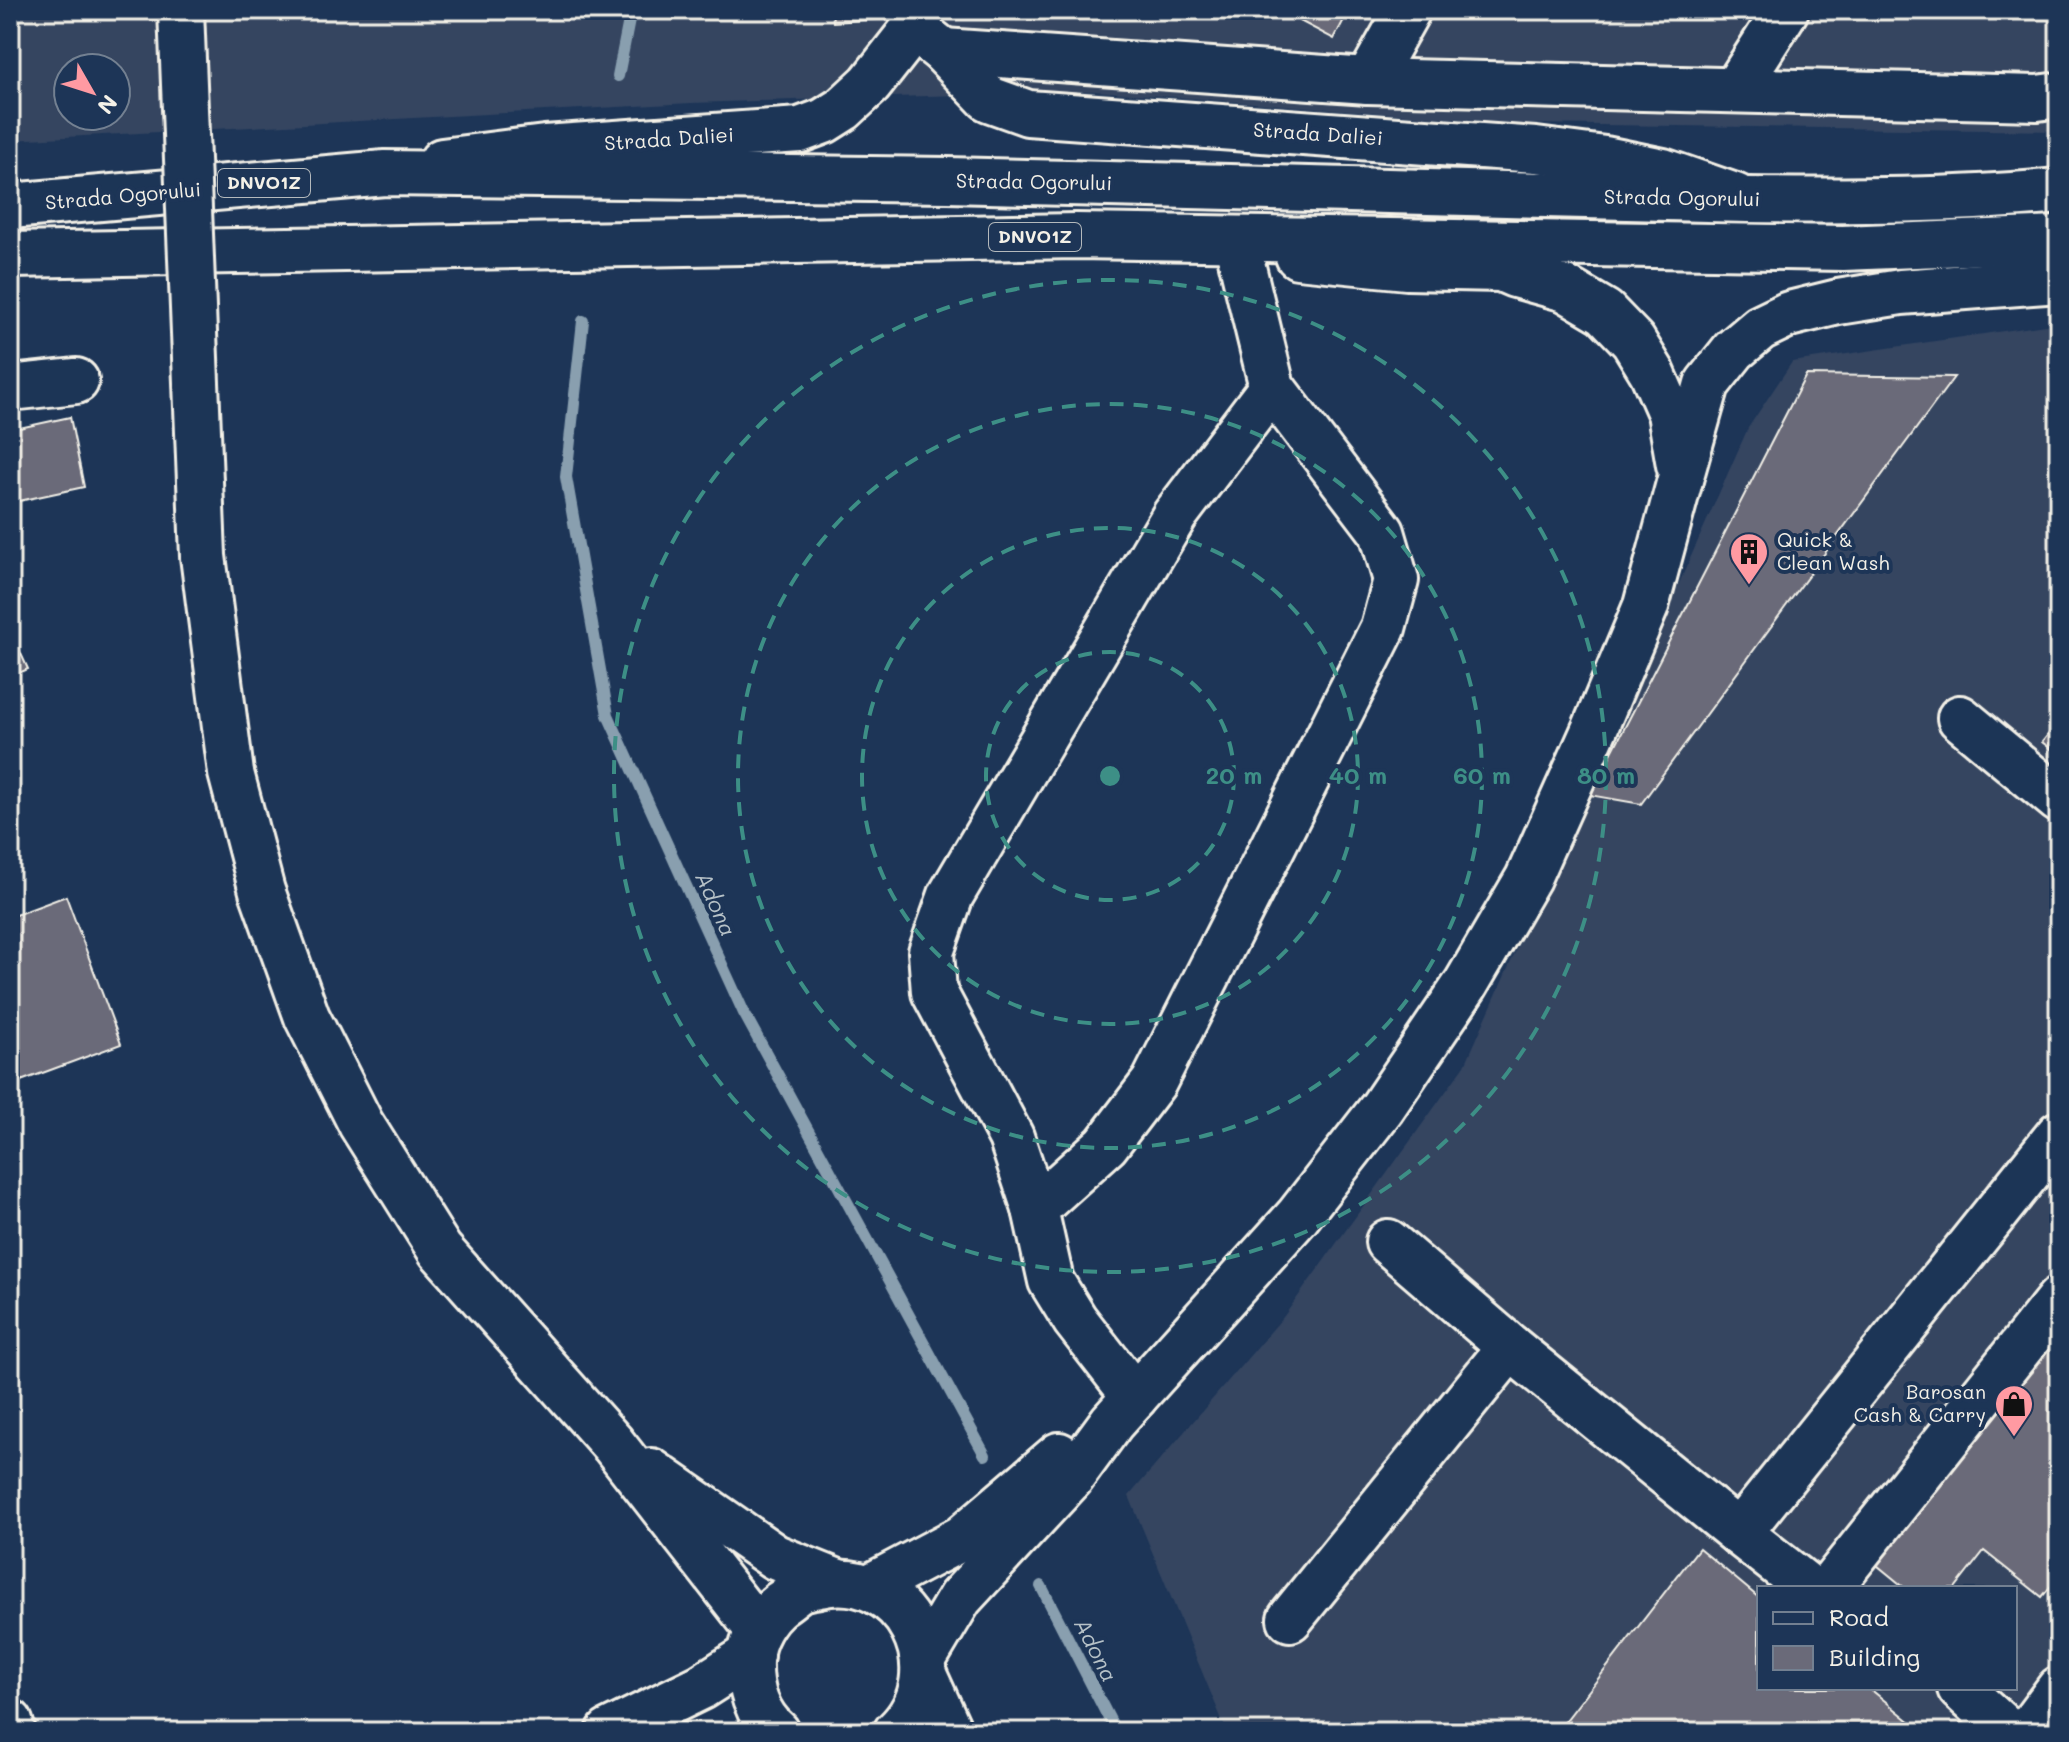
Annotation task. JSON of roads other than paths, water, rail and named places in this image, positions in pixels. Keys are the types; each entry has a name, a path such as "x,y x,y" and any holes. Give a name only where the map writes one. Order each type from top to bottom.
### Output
{"main road":[{"path":"181,10 203,556 231,773 262,891 307,1017 361,1124 440,1250 613,1444 754,1643 750,1680 760,1730"},
{"path":"1368,81 1408,10"},
{"path":"1735,90 1786,10"},
{"path":"923,30 1368,81 2037,98 2059,95"},
{"name":"Strada Daliei","path":"385,173 478,155 545,148 800,130 824,121 843,109 923,30 989,99 1028,113 1536,150 1663,171 1748,200"},
{"name":"Strada Ogorului","path":"10,206 385,173 948,180 1748,200 1862,201 1995,197 2059,191"},
{"path":"10,189 144,193"},
{"path":"1076,236 1407,267 1501,269 1566,289 1605,312 1633,341 1652,372 1670,413 1681,476"},
{"name":"DNVO1Z","path":"10,255 1076,236 1843,248 2059,239"},
{"path":"1035,1209 1106,1145 1154,1082 1383,628 1396,580 1382,532 1272,387 1239,251"},
{"path":"923,1668 960,1598 1071,1478 1124,1409 1298,1216 1382,1108 1466,984 1528,878 1601,715 1646,606 1707,384 1734,350 1760,328 1789,314 1838,302 1901,292 2059,280"},
{"path":"10,388 76,381"},
{"path":"1124,1409 1051,1281 1035,1209 1011,1137 934,992 931,952 951,895 1175,515 1272,387"},
{"path":"1960,718 2059,800"},
{"path":"1739,1533 2059,1134"},
{"path":"1388,1242 1510,1347 1806,1586"},
{"path":"1831,1586 2059,1299"},
{"path":"1290,1619 1510,1347"},
{"path":"609,1732 701,1687 754,1643 773,1609 801,1589 852,1584 962,1538 1059,1455 1124,1409"},
{"path":"613,1444 766,1552 792,1565 852,1584 898,1606 913,1626 922,1650 923,1668 919,1700 906,1723 896,1732"},
{"path":"923,1668 950,1732"},
{"path":"2027,1732 2059,1689"},
{"path":"1962,1690 2008,1732"},
{"path":"10,1722 13,1732"}],"waterway":[{"name":"Adona","path":"618,76 631,10"},
{"name":"Adona","path":"583,321 566,477 608,715 744,1013 985,1455"},
{"name":"Adona","path":"1041,1586 1116,1732"}],"place":[{"name":"Quick & Clean Wash","path":"1749,586"},
{"name":"Barosan Cash & Carry","path":"2014,1438"}]}
